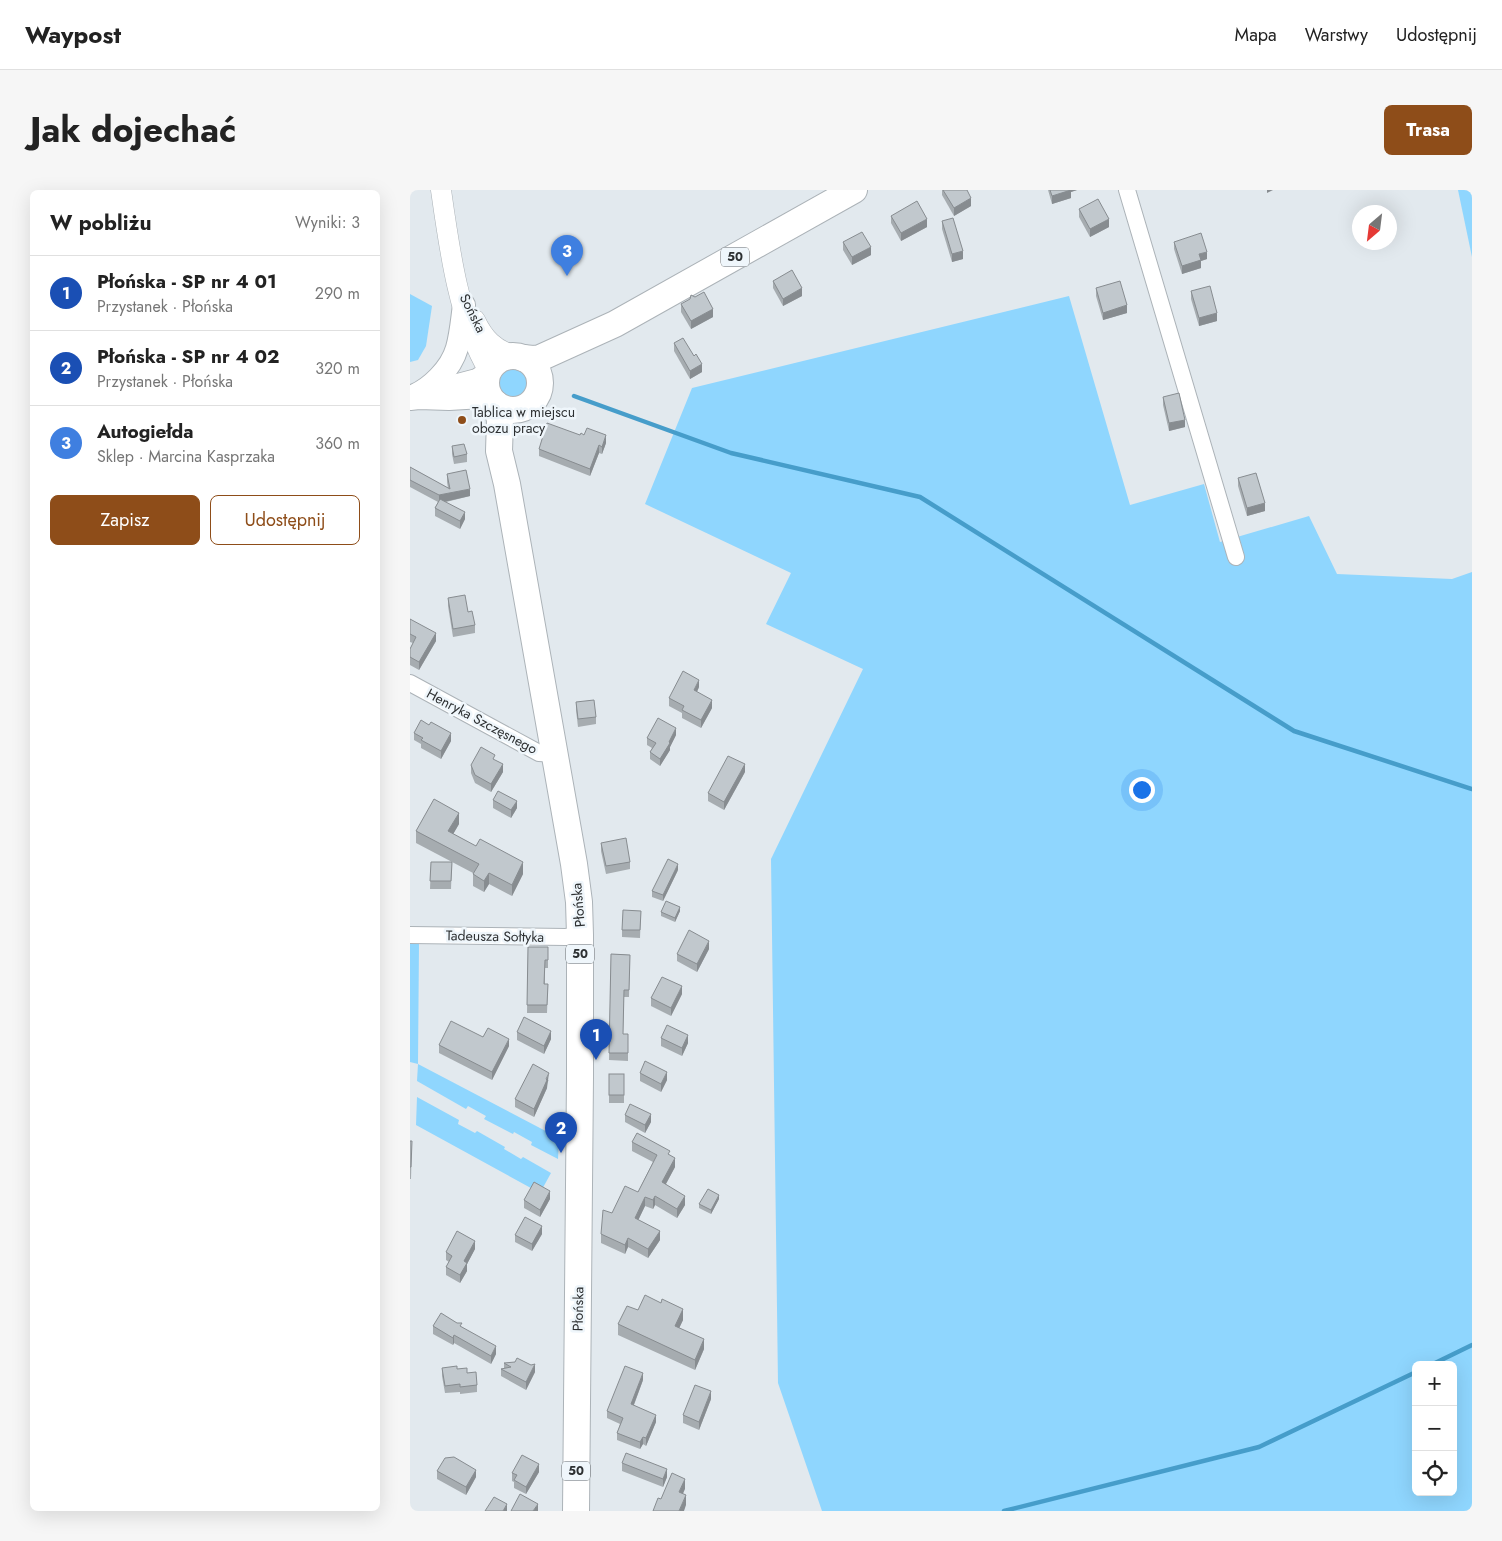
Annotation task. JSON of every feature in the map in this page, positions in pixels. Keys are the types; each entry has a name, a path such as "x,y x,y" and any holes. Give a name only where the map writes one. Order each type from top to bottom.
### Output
{"main road":[{"name":"50","path":"519,357 533,359 547,356 615,324 854,190"},
{"path":"413,398 434,382 452,360 461,333 461,294"},
{"name":"50","path":"534,398 548,379 562,366 615,324"},
{"path":"505,357 519,357 531,362 538,372 540,384 534,398 522,408 513,410 504,408 482,397 449,399 413,398 477,380 505,357"},
{"path":"488,372 486,388 494,402"},
{"name":"Płońska","path":"507,484 516,433 521,418 534,398"},
{"name":"Płońska","path":"494,402 500,420 500,452 555,754 579,902 580,1077 576,1511"}],"street":[{"name":"Sońska","path":"441,190 461,294 471,334 488,372"},
{"path":"1127,190 1236,557"},
{"name":"Sońska","path":"461,294 487,340 501,351 519,357"},
{"name":"Henryka Szczęsnego","path":"410,683 539,753 555,754"},
{"name":"Tadeusza Sołtyka","path":"410,935 566,937 580,935"}],"shaded area":[{"path":"1458,190 1472,190 1472,257"},
{"path":"410,294 432,306 426,346 418,360 410,362"},
{"path":"1069,296 1130,505 1204,484 1220,542 1309,516 1337,574 1452,579 1472,572 1472,1511 822,1511 778,1383 771,859 863,669 766,624 791,573 645,504 692,388"},
{"path":"513,367 525,371 529,383 525,395 513,399 501,395 497,383 501,371"},
{"path":"410,943 419,943 418,1064 410,1062"},
{"path":"418,1064 559,1138 558,1159 531,1145 532,1142 514,1132 513,1134 484,1119 486,1116 468,1106 466,1109 417,1081"},
{"path":"417,1097 459,1120 458,1124 475,1133 477,1131 505,1147 504,1149 521,1159 523,1157 551,1173 540,1193 416,1125"}],"building":[{"path":"943,190 967,190 971,198 954,208"},
{"path":"1050,190 1071,190 1052,196"},
{"path":"1098,199 1109,219 1090,229 1079,209"},
{"path":"917,201 927,219 901,233 891,216"},
{"path":"953,218 963,251 952,254 942,221"},
{"path":"862,232 871,247 852,257 843,242"},
{"path":"1201,233 1207,252 1199,254 1201,260 1182,266 1174,242"},
{"path":"792,270 802,288 783,299 773,281"},
{"path":"1120,281 1127,305 1103,313 1096,288"},
{"path":"1210,286 1217,313 1199,318 1191,291"},
{"path":"704,292 713,309 691,321 681,304 690,299 691,295 695,297"},
{"path":"683,338 694,356 696,354 702,364 690,371 674,343"},
{"path":"1179,393 1185,420 1169,423 1163,397"},
{"path":"547,423 580,435 581,433 584,435 587,428 606,435 602,447 599,445 590,469 539,449"},
{"path":"464,444 467,454 454,457 452,446"},
{"path":"410,467 450,489 447,474 466,470 470,489 439,495 410,480"},
{"path":"1256,473 1265,503 1247,508 1238,478"},
{"path":"440,499 465,512 460,521 435,508"},
{"path":"465,595 468,612 472,611 475,625 453,629 448,598"},
{"path":"410,619 436,633 419,662 410,657 410,649 416,637 410,634"},
{"path":"683,671 699,680 694,690 712,700 701,720 682,710 684,706 669,698"},
{"path":"594,700 596,717 578,719 576,702"},
{"path":"658,718 676,728 670,743 660,759 650,752 656,743 647,738"},
{"path":"421,720 429,725 431,722 451,733 441,751 421,740 423,738 414,733"},
{"path":"481,747 495,755 493,759 503,764 491,784 475,775 471,765"},
{"path":"728,756 745,764 724,802 708,793"},
{"path":"498,791 517,801 511,810 493,800"},
{"path":"434,799 459,813 448,831 476,846 480,839 523,862 512,885 489,873 484,881 473,874 479,864 416,831"},
{"path":"626,838 630,862 606,866 601,843"},
{"path":"668,859 678,864 663,895 652,891"},
{"path":"431,862 452,862 451,881 430,881"},
{"path":"666,901 680,907 675,918 661,912"},
{"path":"623,910 641,911 640,930 622,930"},
{"path":"689,930 709,941 697,964 677,954"},
{"path":"528,947 548,947 548,960 545,960 544,984 548,984 547,1005 527,1005"},
{"path":"611,954 630,955 629,990 624,990 623,1034 628,1034 628,1053 609,1053"},
{"path":"662,977 682,986 671,1008 651,998"},
{"path":"524,1017 551,1031 544,1046 517,1032"},
{"path":"451,1021 483,1037 488,1028 509,1039 492,1072 439,1045"},
{"path":"667,1025 688,1035 682,1048 661,1038"},
{"path":"645,1061 667,1072 661,1084 640,1073"},
{"path":"533,1064 549,1073 534,1109 515,1099"},
{"path":"609,1074 624,1074 624,1095 609,1095"},
{"path":"630,1104 651,1114 645,1125 625,1115"},
{"path":"637,1133 670,1151 668,1154 675,1158 662,1182 685,1196 677,1209 655,1196 653,1200 645,1197 635,1218 660,1231 648,1249 628,1238 625,1245 601,1234 603,1210 612,1213 625,1186 638,1192 657,1155 632,1142"},
{"path":"410,1141 412,1141 411,1167 410,1167"},
{"path":"534,1182 550,1191 540,1210 524,1200"},
{"path":"708,1189 719,1195 711,1210 699,1204"},
{"path":"525,1217 542,1226 532,1244 515,1235"},
{"path":"457,1231 475,1241 464,1261 467,1263 460,1275 446,1267 452,1256 446,1252"},
{"path":"645,1295 661,1303 662,1299 683,1309 675,1326 704,1339 695,1360 618,1324 627,1306 638,1310"},
{"path":"441,1313 457,1323 462,1323 460,1326 496,1346 491,1356 454,1335 453,1338 433,1326"},
{"path":"517,1358 531,1365 535,1364 526,1382 501,1369 511,1367 504,1363 515,1362"},
{"path":"457,1366 457,1369 467,1368 467,1373 476,1372 477,1385 460,1387 460,1384 445,1386 442,1368"},
{"path":"625,1366 643,1373 631,1404 656,1415 646,1438 643,1437 640,1442 617,1433 623,1418 607,1411"},
{"path":"695,1385 711,1391 699,1422 683,1415"},
{"path":"626,1453 667,1469 663,1479 622,1463"},
{"path":"522,1455 539,1464 526,1487 514,1480 517,1475 512,1473"},
{"path":"454,1457 476,1470 466,1487 437,1471 445,1458"},
{"path":"672,1473 685,1479 679,1492 686,1495 679,1511 653,1511 658,1498 661,1499"},
{"path":"520,1494 538,1504 533,1511 511,1511"},
{"path":"494,1497 507,1504 503,1511 485,1511"}],"waterway":[{"path":"574,396 731,453 920,497 1294,731 1472,789"},
{"path":"1439,1361 1472,1345"},
{"path":"1004,1511 1259,1447 1412,1374"}],"place":[{"name":"Autogiełda","path":"567,276"},
{"name":"Tablica w miejscu obozu pracy","path":"462,420"},
{"name":"Płońska - SP nr 4 01","path":"596,1060"},
{"name":"Płońska - SP nr 4 02","path":"561,1153"}]}
